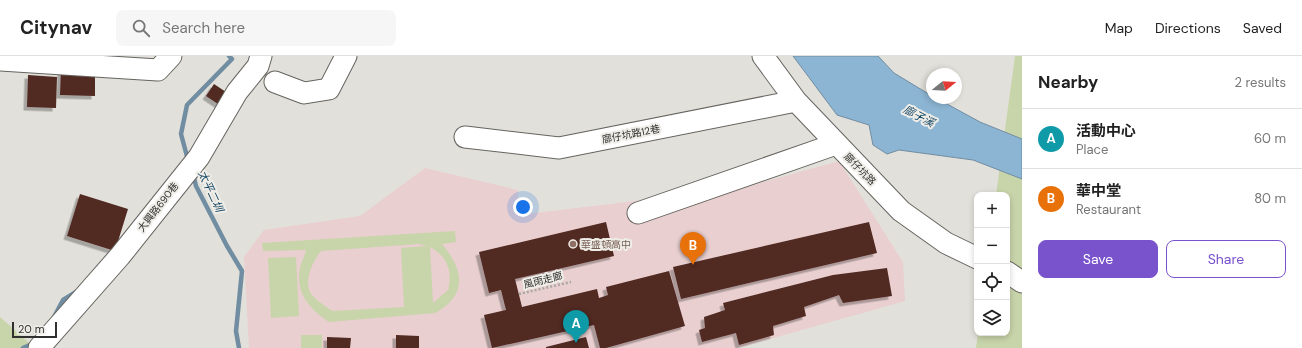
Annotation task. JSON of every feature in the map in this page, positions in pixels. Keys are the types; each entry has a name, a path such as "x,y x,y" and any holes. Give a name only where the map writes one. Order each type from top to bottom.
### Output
{"street":[{"name":"大興路690巷","path":"39,348 120,256 199,157 237,92 258,66 261,56"},
{"path":"275,82 304,93 329,89 346,56"},
{"name":"廍仔坑路","path":"763,56 796,101 901,211 946,243 974,257"},
{"path":"0,60 164,63"},
{"name":"廍仔坑路12巷","path":"465,137 559,148 796,101"},
{"path":"638,213 836,144"},
{"path":"1010,274 1022,282"}],"path":[{"name":"風雨走廊","path":"519,294 571,282"}],"shaded area":[{"name":"華盛頓高中","path":"839,161 903,262 905,301 738,348 249,348 244,257 264,230 360,216 425,168 518,190 518,215 644,200 681,205"}],"green space":[{"path":"1015,56 1022,56 1022,348 976,348 978,336 1010,336 1010,192 996,192"},
{"path":"455,231 456,242 442,244 455,263 459,282 458,290 446,306 435,313 329,322 310,306 302,292 299,277 306,250 263,251 262,243","holes":["419,244 427,246 401,248 404,307 333,311 316,299 309,290 308,278 312,266 321,251","430,247 441,255 447,265 450,277 448,290 433,303"]},
{"path":"296,257 299,316 271,318 268,258"},
{"path":"0,317 35,348 0,348"},
{"path":"301,335 322,335 322,348 301,348"}],"water":[{"name":"廍子溪","path":"793,56 878,56 894,73 926,92 926,104 947,104 980,122 1022,139 1022,179 973,160 899,150 887,154 873,145 869,125 837,115"}],"building":[{"path":"61,67 95,68 95,96 60,95"},
{"path":"28,75 57,77 56,108 27,107"},
{"path":"214,84 232,96 224,108 206,96"},
{"path":"80,194 128,209 115,251 67,236"},
{"path":"606,222 614,256 515,279 522,307 597,289 599,298 608,295 606,287 669,271 685,326 606,348 600,348 594,325 492,348 484,315 506,310 501,290 489,293 479,252"},
{"path":"869,222 877,253 681,299 673,267"},
{"path":"887,268 892,296 843,303 839,295 804,307 806,316 773,326 774,335 739,345 736,333 702,342 699,330 705,328 704,317 725,310 723,303 833,275"},
{"path":"396,335 419,336 419,348 396,348"},
{"path":"327,337 351,338 350,348 327,348"},
{"path":"586,337 589,348 546,348 546,347"}],"waterway":[{"name":"太平二圳","path":"188,160 181,134 187,105 232,59 229,56"},
{"name":"太平二圳","path":"193,174 196,186 227,246 242,271 236,331 239,348"},
{"path":"54,317 63,300 76,292"},
{"path":"23,348 34,343"}],"place":[{"name":"華盛頓高中","path":"573,244"},
{"name":"華中堂","path":"693,265"},
{"name":"活動中心","path":"576,343"}]}
